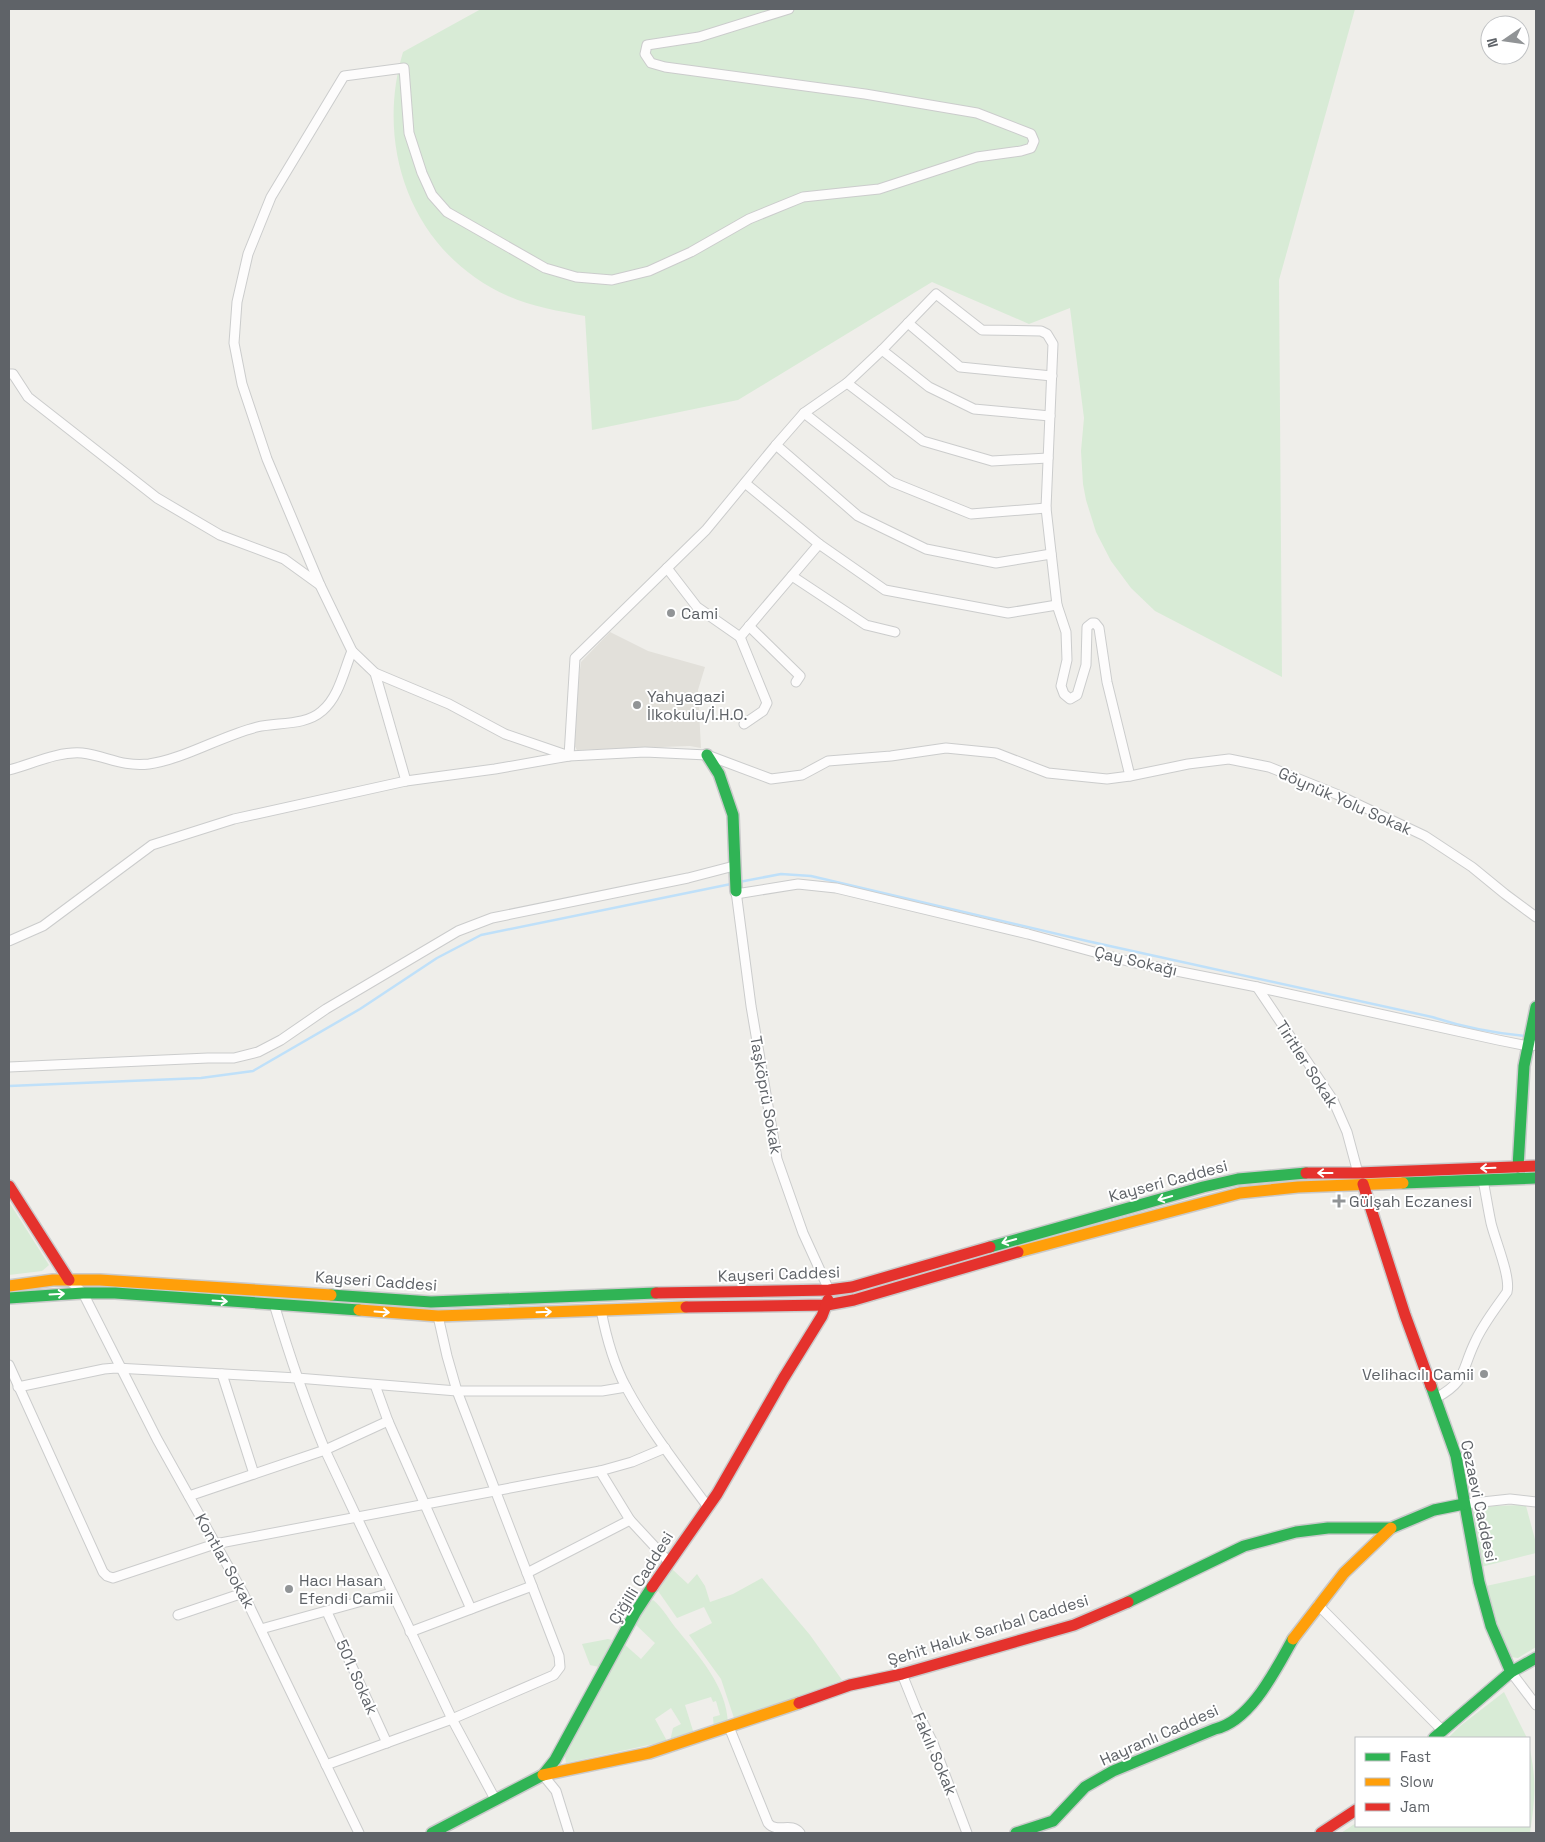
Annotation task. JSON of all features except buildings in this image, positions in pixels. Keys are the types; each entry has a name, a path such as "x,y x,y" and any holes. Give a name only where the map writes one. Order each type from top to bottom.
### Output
{"main road":[{"path":"707,755 718,774 733,816 736,892"},
{"path":"1518,1167 1520,1108 1534,1017"},
{"name":"Kayseri Caddesi","path":"9,1286 53,1280 69,1280 431,1302 659,1293 829,1290 852,1287 1203,1187 1238,1179 1299,1173 1358,1173 1536,1166"},
{"name":"Kayseri Caddesi","path":"9,1298 83,1293 115,1293 438,1316 710,1306 827,1305 854,1300 1059,1240 1240,1193 1298,1187 1536,1178"},
{"name":"Cezaevi Caddesi","path":"1363,1184 1405,1315 1456,1456 1479,1582 1491,1626 1511,1672"},
{"path":"9,1186 69,1280"},
{"name":"Çiğilli Caddesi","path":"543,1775 564,1743 635,1613 717,1494 783,1379 822,1316 827,1305 829,1290"},
{"name":"Şehit Haluk Sarıbal Caddesi","path":"543,1775 649,1753 730,1728 850,1686 902,1674 1074,1625 1122,1605 1244,1546 1296,1532 1320,1529 1391,1528 1434,1510 1464,1504"},
{"name":"Hayranlı Caddesi","path":"1016,1833 1053,1821 1085,1787 1113,1771 1224,1727 1251,1706 1270,1680 1295,1636 1318,1605 1344,1573 1391,1528"},
{"path":"1438,1734 1511,1672 1536,1658"},
{"path":"432,1833 543,1775"},
{"path":"1321,1833 1355,1811"}],"street":[{"path":"789,9 699,37 646,45 645,54 651,63 665,67 865,94 977,113 1030,134 1034,141 1031,148 977,157 879,189 802,197 749,219 691,252 649,271 612,280 576,277 545,268 447,212 432,195 422,173 409,133 404,68 344,76 271,197 248,254 237,302 234,343 242,384 267,459 320,585 352,651 375,673 449,704 505,734 569,756 575,658 706,530 804,413 847,383 936,294 982,330 1041,331 1047,334 1053,344 1046,508 1057,605 1066,632 1067,660 1061,686 1064,694 1070,699 1077,695 1086,666 1088,627 1092,623 1098,626 1107,682 1130,776"},
{"path":"908,323 960,367 1052,376"},
{"path":"882,350 930,388 974,409 1050,416"},
{"path":"9,374 13,374 28,397 158,498 220,534 284,559 320,585"},
{"path":"847,383 923,441 992,461 1048,458"},
{"path":"804,413 892,482 971,514 1046,508"},
{"path":"776,445 858,516 926,549 996,563 1051,554"},
{"path":"745,483 819,544 885,590 1008,613 1057,605"},
{"path":"740,637 819,544"},
{"path":"667,568 697,607 740,637 767,703 763,711 744,724"},
{"path":"792,576 866,625 895,632"},
{"path":"749,626 800,676 796,682"},
{"path":"9,770 74,753 89,754 120,763 150,764 170,759 241,732 276,724 307,720 323,711 332,699 352,651"},
{"path":"375,673 406,781"},
{"name":"Göynük Yolu Sokak","path":"9,941 43,926 152,845 234,819 406,781 495,769 569,756 645,752 707,755 771,779 802,775 828,761 892,756 946,748 996,754 1048,772 1108,779 1188,764 1230,759 1269,767 1336,794 1424,836 1472,867 1536,916"},
{"path":"9,1067 234,1058 258,1052 281,1040 326,1009 458,931 492,918 688,878 734,866"},
{"name":"Çay Sokağı","path":"736,892 798,884 836,888 1019,932 1131,962 1531,1044"},
{"name":"Taşköprü Sokak","path":"736,892 750,996 777,1160 803,1233 829,1290"},
{"name":"Tiritler Sokak","path":"1256,987 1333,1100 1348,1132 1358,1173"},
{"path":"1436,1398 1452,1388 1460,1379 1475,1341 1508,1288 1506,1273 1492,1225 1484,1180"},
{"path":"69,1280 83,1293"},
{"name":"Kontlar Sokak","path":"83,1293 189,1496 243,1593 359,1833"},
{"path":"274,1304 298,1378 325,1450 452,1719 495,1799"},
{"path":"601,1310 611,1351 626,1386 665,1448 708,1507"},
{"path":"326,1765 452,1719 554,1675 560,1663 559,1656 457,1391 438,1316"},
{"path":"9,1365 105,1574 110,1578 117,1578 215,1544 600,1470 632,1462 665,1448"},
{"path":"18,1387 104,1369 121,1368 298,1378 457,1391 602,1391 626,1386"},
{"path":"222,1374 254,1474"},
{"path":"376,1385 388,1421 471,1609"},
{"path":"189,1496 325,1450 388,1421"},
{"path":"600,1470 630,1520 669,1562"},
{"path":"1464,1504 1510,1499 1536,1502"},
{"path":"527,1573 630,1520"},
{"path":"410,1632 532,1586"},
{"path":"178,1615 243,1593"},
{"path":"261,1629 392,1593"},
{"path":"1318,1605 1438,1734"},
{"name":"501. Sokak","path":"327,1612 387,1743"},
{"name":"Cezaevi Caddesi","path":"1511,1672 1536,1704"},
{"name":"Fakılı Sokak","path":"902,1674 916,1709 933,1743 967,1833"},
{"path":"730,1728 768,1823 775,1828 793,1827 800,1833"},
{"path":"543,1775 556,1792 569,1833"}],"shaded area":[{"name":"Yahyagazi İlkokulu/İ.H.O.","path":"610,632 648,651 705,667 698,690 701,748 690,746 577,750 571,740 581,662"}],"green space":[{"path":"481,9 1355,9 1279,280 1282,677 1155,611 1131,588 1111,561 1096,532 1083,484 1081,451 1084,418 1070,308 1029,324 932,282 738,400 592,430 585,316 546,308 508,296 475,277 447,254 425,226 409,195 398,161 394,125 395,89 403,52"},
{"path":"9,1202 49,1265 42,1271 9,1275"},
{"path":"1526,1506 1536,1543 1536,1553 1481,1567 1472,1509"},
{"path":"672,1569 688,1584 697,1574 705,1586 710,1602 733,1594 762,1578 810,1635 842,1680 735,1721 721,1679 689,1635 712,1623 704,1607 677,1618 656,1588"},
{"path":"1536,1575 1536,1647 1518,1658 1511,1657 1503,1641 1486,1586"},
{"path":"653,1600 710,1672 723,1697 728,1724 714,1729 713,1717 720,1715 716,1701 713,1702 711,1697 685,1705 694,1734 670,1741 673,1728 681,1724 671,1708 655,1719 667,1741 566,1763 566,1753 624,1644 641,1659 655,1643 635,1624 646,1605"},
{"path":"608,1639 612,1640 599,1667 590,1665 582,1644"},
{"path":"1504,1692 1526,1737 1449,1737 1460,1726"},
{"path":"1530,1752 1534,1790 1530,1833 1341,1833 1355,1824 1355,1827 1530,1827"}],"waterway":[{"path":"739,882 781,874 811,876 1087,941 1432,1017 1467,1027 1525,1036"},
{"path":"9,1086 201,1078 253,1071 360,1009 437,958 481,935 731,884"}],"traffic: fast":[{"path":"707,755 719,774 733,815 736,891"},
{"path":"1518,1167 1524,1066 1536,1007"},
{"path":"990,1247 1203,1187 1238,1179 1306,1173"},
{"path":"1403,1183 1536,1178"},
{"path":"9,1298 83,1293 115,1293 359,1310"},
{"path":"331,1295 431,1302 656,1293"},
{"path":"1431,1386 1456,1456 1479,1582 1491,1626 1511,1672"},
{"path":"1128,1602 1244,1546 1296,1532 1328,1528 1391,1528 1434,1510 1464,1504"},
{"path":"432,1833 543,1775 555,1760 635,1613 652,1587"},
{"path":"1016,1833 1053,1821 1085,1787 1113,1771 1228,1724 1240,1716 1251,1705 1270,1679 1293,1639"},
{"path":"1435,1737 1511,1672 1536,1658"}],"traffic: slow":[{"path":"1018,1252 1240,1193 1298,1187 1403,1183"},
{"path":"9,1286 53,1280 100,1280 331,1295"},
{"path":"359,1310 438,1316 686,1307"},
{"path":"1293,1639 1344,1573 1391,1528"},
{"path":"543,1775 649,1753 799,1703"}],"traffic: jam":[{"path":"1306,1173 1358,1173 1536,1166"},
{"path":"1363,1184 1405,1315 1431,1386"},
{"path":"9,1186 69,1280"},
{"path":"656,1293 829,1290 852,1287 990,1247"},
{"path":"686,1307 827,1305 854,1300 1018,1252"},
{"path":"652,1587 717,1494 783,1379 822,1316 828,1300"},
{"path":"799,1703 850,1685 902,1674 1074,1625 1128,1602"},
{"path":"1321,1833 1355,1811"}],"place":[{"name":"Cami","path":"671,613"},
{"name":"Yahyagazi İlkokulu/İ.H.O.","path":"637,705"},
{"name":"Gülşah Eczanesi","path":"1339,1201"},
{"name":"Velihacılı Camii","path":"1484,1374"},
{"name":"Hacı Hasan Efendi Camii","path":"289,1589"}]}
